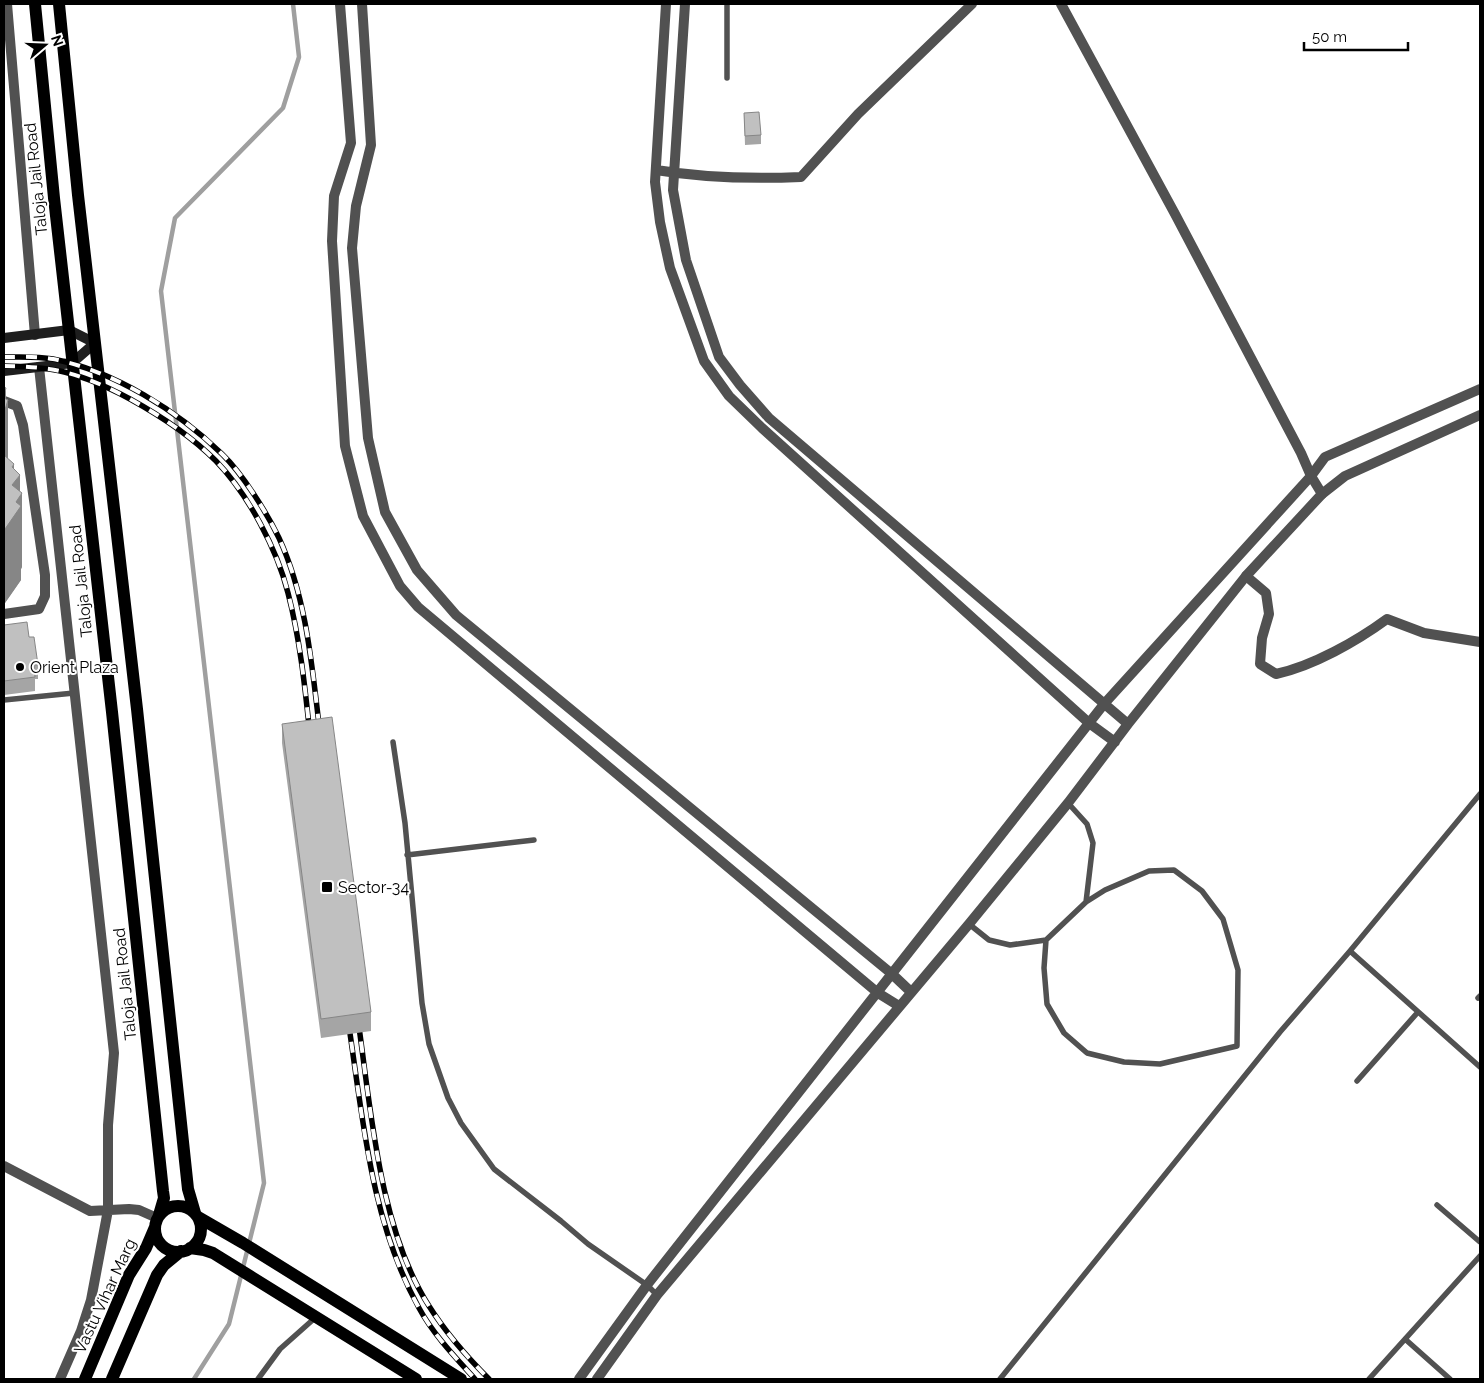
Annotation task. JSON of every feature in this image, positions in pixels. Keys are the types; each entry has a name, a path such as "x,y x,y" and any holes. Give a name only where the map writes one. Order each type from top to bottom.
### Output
{"main road":[{"name":"Taloja Jail Road","path":"35,4 72,363 111,702 164,1198 157,1220"},
{"path":"59,4 187,1179 190,1196 201,1225 200,1234 196,1242 164,1265 157,1274 112,1379"},
{"path":"4,338 69,330 95,344"},
{"path":"4,371 72,363 95,344"},
{"path":"416,1379 213,1253 204,1250 172,1251 161,1244 156,1236 157,1220 166,1209 174,1206 188,1208 196,1215 243,1242 461,1379"},
{"name":"Vastu Vihar Marg","path":"85,1379 129,1275 146,1248 157,1220"}],"street":[{"path":"7,4 6,29 35,334"},
{"path":"340,4 351,143 334,196 332,241 345,446 363,516 400,586 418,607 878,993 899,1006"},
{"path":"362,4 371,145 356,206 352,248 368,438 385,512 417,570 456,615 892,974 911,992"},
{"path":"666,4 655,182 660,222 670,268 704,361 729,396 762,428 1089,723 1115,742"},
{"path":"685,4 673,190 686,260 719,357 740,385 769,418 1128,724"},
{"path":"656,170 674,173 757,178 801,177 858,114 972,4"},
{"path":"1061,4 1175,214 1322,494"},
{"path":"39,367 114,1054 108,1125 108,1210 90,1300 81,1331 60,1379"},
{"path":"579,1379 647,1285 1104,704 1311,476 1325,458 1480,389"},
{"path":"4,401 17,406 23,425 44,575 45,596 39,609 4,614"},
{"path":"597,1379 657,1295 969,924 1068,803 1128,724 1246,576 1322,494 1344,476 1480,415"},
{"path":"1246,576 1266,593 1269,614 1262,638 1260,664 1276,674 1294,670 1363,637 1387,619 1424,633 1480,642"},
{"path":"4,1166 90,1211 139,1210 157,1220"}],"lane":[{"path":"727,4 727,78"},
{"path":"4,700 74,693"},
{"path":"393,742 405,823 422,1003 429,1044 448,1098 461,1123 494,1169 588,1244 647,1285 657,1295"},
{"path":"1000,1379 1274,1040 1480,794"},
{"path":"1068,803 1087,824 1093,844 1086,902"},
{"path":"407,855 534,840"},
{"path":"969,924 990,940 1010,946 1046,940 1086,902 1106,890 1149,871 1174,870 1202,891 1222,919 1238,970 1237,1046 1160,1064 1124,1062 1087,1053 1064,1033 1047,1004 1044,968 1046,940"},
{"path":"1350,951 1480,1067"},
{"path":"1357,1081 1418,1012"},
{"path":"1437,1205 1480,1242"},
{"path":"1370,1379 1480,1256"},
{"path":"258,1379 280,1349 316,1317"},
{"path":"1405,1339 1450,1379"}],"building":[{"path":"759,112 761,135 745,136 744,113"},
{"path":"4,398 8,400 4,413"},
{"path":"4,455 14,464 12,467 20,475 12,485 22,493 16,502 21,506 5,529 4,528"},
{"name":"Orient Plaza","path":"27,622 29,637 34,637 38,665 34,665 35,677 4,681 4,625"},
{"name":"Sector-34","path":"332,717 371,1012 321,1019 282,724"}],"waterway":[{"path":"194,1379 229,1324 264,1183 161,291 175,218 283,108 299,57 293,4"}],"railway":[{"path":"4,357 53,359 76,365 122,383 165,408 186,423 230,462 246,482 268,517 279,538 296,585 307,634 320,733"},
{"path":"4,366 60,371 111,389 164,419 196,443 228,474 260,523 277,558 283,576 299,645 310,735"},
{"path":"348,1020 364,1131 379,1204 389,1239 402,1274 425,1318 445,1345 475,1379"},
{"path":"358,1020 380,1168 388,1205 399,1241 412,1275 442,1326 489,1379"}],"place":[{"name":"Orient Plaza","path":"20,667"},
{"name":"Sector-34","path":"327,887"}]}
